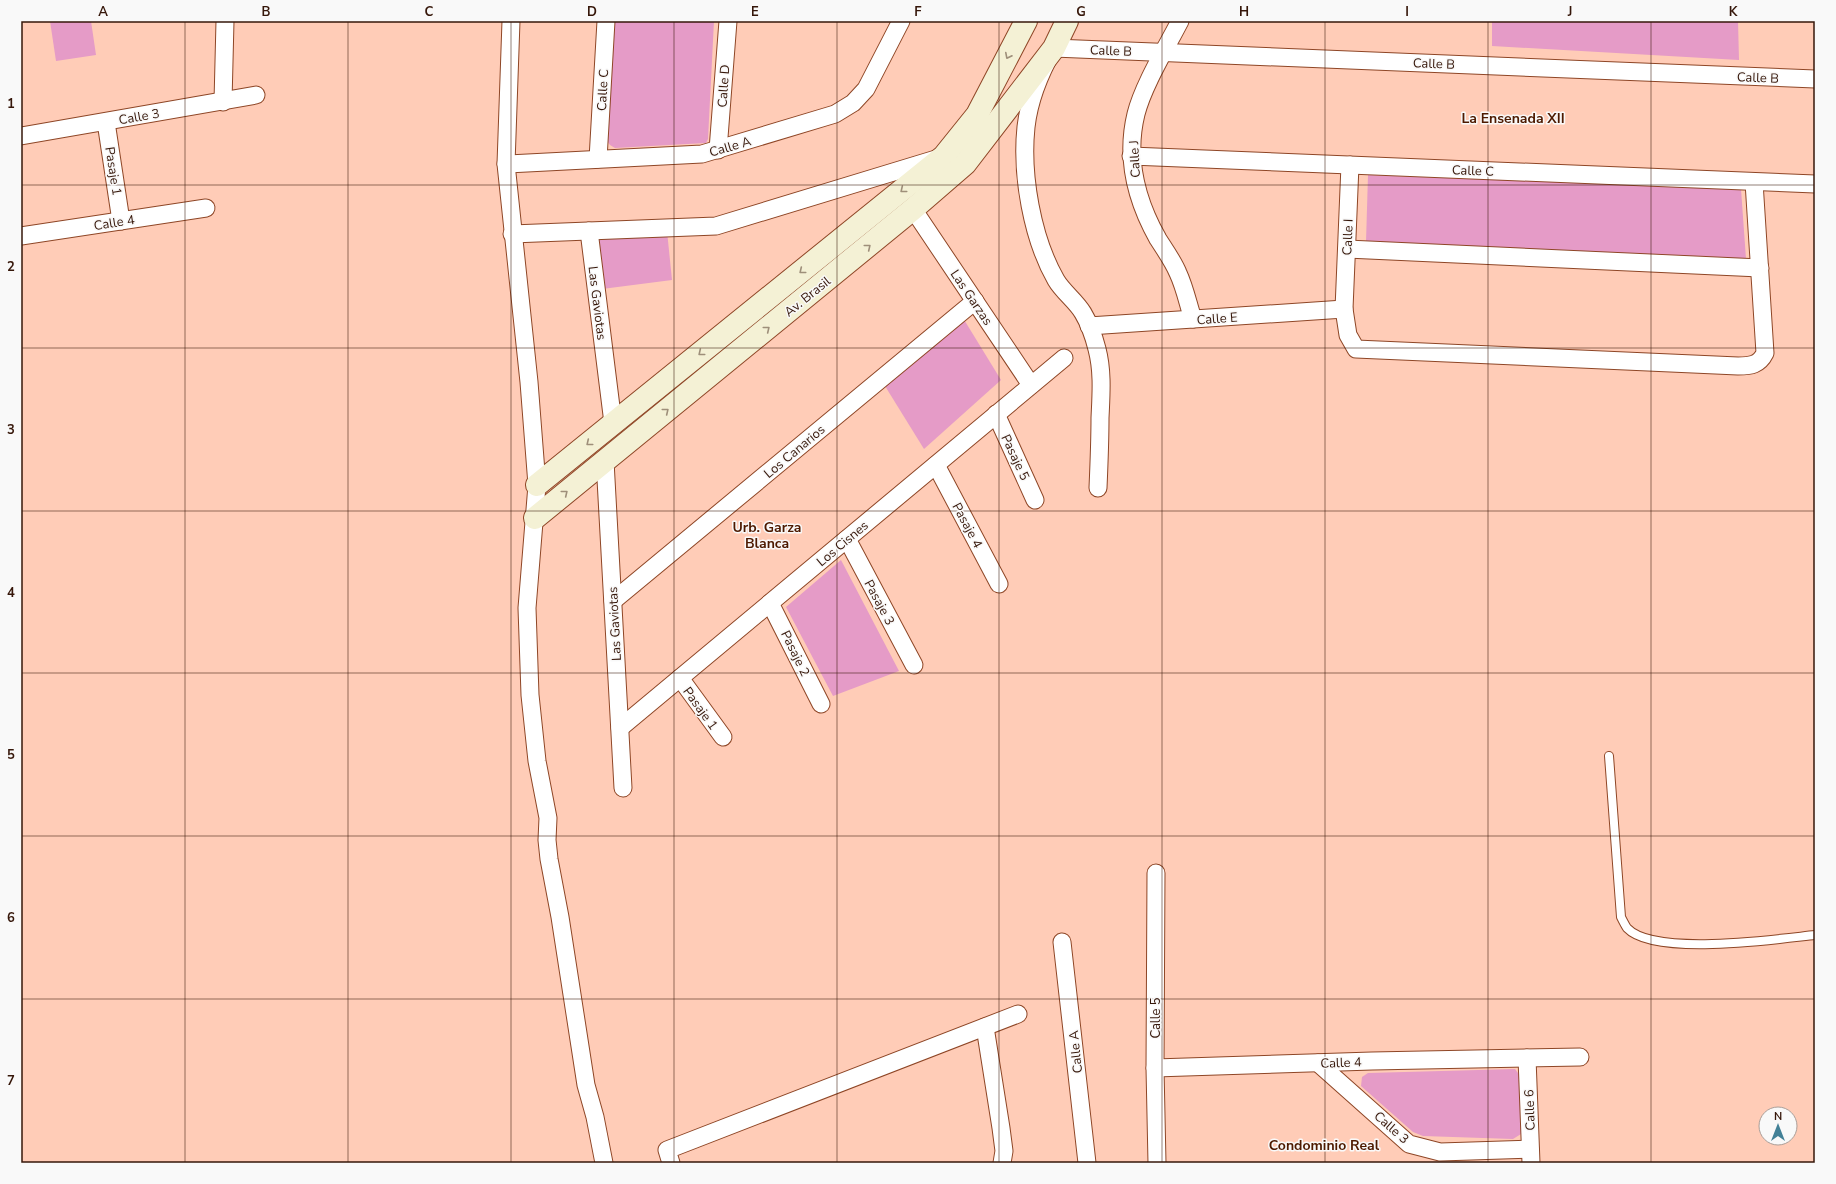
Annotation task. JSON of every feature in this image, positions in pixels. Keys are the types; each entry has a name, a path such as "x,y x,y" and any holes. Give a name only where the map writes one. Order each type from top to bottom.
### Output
{"street":[{"path":"223,102 225,21"},
{"path":"511,21 506,164 512,234 528,374 537,485 528,581 527,645 537,761 548,818 548,846 586,1085 595,1117 604,1163"},
{"name":"Calle C","path":"598,159 606,21"},
{"name":"Calle D","path":"718,150 728,21"},
{"name":"Calle A","path":"506,164 702,154 835,114 853,103 866,88 901,21"},
{"name":"Av. Brasil","path":"537,485 944,156 977,115 1026,21"},
{"name":"Av. Brasil","path":"535,518 913,209 964,164 1054,48 1067,21"},
{"name":"Calle J","path":"1180,21 1142,96 1136,114 1132,135 1133,179 1147,217 1179,274 1193,319"},
{"path":"1054,48 1035,93 1026,127 1026,172 1028,189 1040,241 1049,266 1065,292 1082,312 1097,348 1102,373 1098,488"},
{"name":"Calle B","path":"1054,48 1815,79"},
{"name":"Calle 3","path":"21,136 223,102 256,95"},
{"name":"Pasaje 1","path":"106,122 121,221"},
{"path":"512,234 716,226 944,156"},
{"name":"Calle C","path":"1132,156 1815,184"},
{"name":"Calle I","path":"1350,165 1344,309 1348,335 1356,349 1750,366 1761,361 1765,353 1760,268"},
{"path":"1347,249 1760,268 1754,182"},
{"name":"Calle 4","path":"21,236 206,208"},
{"name":"Las Garzas","path":"913,209 1031,385"},
{"name":"Las Gaviotas","path":"589,231 613,423"},
{"name":"Los Canarios","path":"613,601 975,301"},
{"name":"Calle E","path":"1089,326 1344,309"},
{"name":"Los Cisnes","path":"620,728 1064,358"},
{"name":"Pasaje 5","path":"996,414 1035,500"},
{"name":"Las Gaviotas","path":"605,461 623,788"},
{"name":"Pasaje 4","path":"936,465 1000,584"},
{"name":"Pasaje 3","path":"847,539 914,666"},
{"name":"Pasaje 2","path":"770,603 821,704"},
{"name":"Pasaje 1","path":"680,678 722,737"},
{"name":"Calle 5","path":"1156,873 1155,1068 1157,1163"},
{"name":"Calle A","path":"1062,942 1087,1163"},
{"path":"671,1163 667,1150 1018,1014"},
{"path":"985,1027 1004,1151 1002,1163"},
{"name":"Calle 4","path":"1155,1068 1580,1057"},
{"name":"Calle 6","path":"1527,1058 1530,1156"},
{"name":"Calle 3","path":"1318,1063 1409,1144 1440,1152 1530,1156"}],"lane":[{"path":"1609,756 1621,917 1628,929 1645,938 1673,944 1734,943 1815,935"}],"shaded area":[{"path":"50,21 91,21 96,55 56,61"},
{"path":"613,21 714,21 708,139 706,143 615,148 610,145 607,141"},
{"path":"1492,21 1738,21 1739,60 1492,46"},
{"path":"1368,175 1741,189 1746,259 1366,242"},
{"path":"667,231 672,280 602,289 594,236"},
{"path":"963,318 1001,380 924,449 885,386"},
{"path":"841,560 899,671 833,696 786,607"},
{"path":"1515,1069 1521,1077 1521,1134 1513,1139 1423,1136 1413,1132 1361,1086 1362,1077 1368,1073"}],"district":[{"name":"La Ensenada XII","path":"1513,118"},
{"name":"Urb. Garza Blanca","path":"767,536"},
{"name":"Condominio Real","path":"1324,1145"}]}
